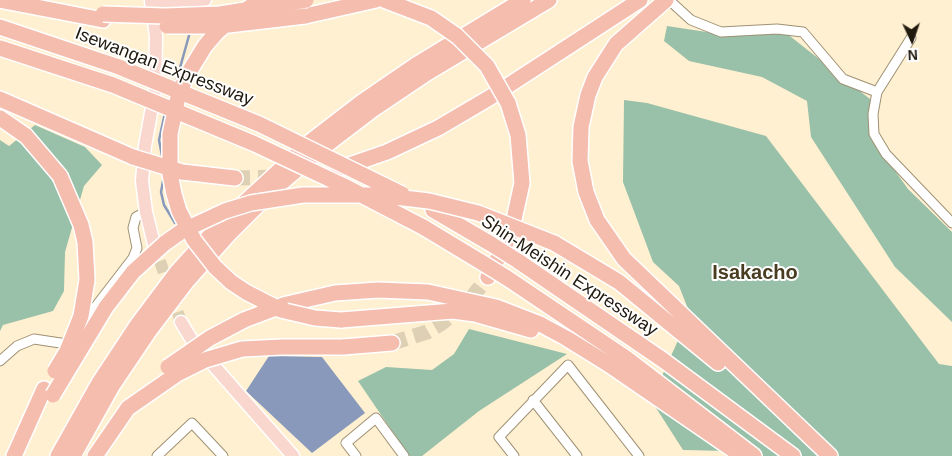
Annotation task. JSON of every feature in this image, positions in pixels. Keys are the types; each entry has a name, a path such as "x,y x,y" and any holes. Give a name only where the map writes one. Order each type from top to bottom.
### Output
{"highway":[{"path":"0,0 47,10 193,26 248,24 305,16 376,0"},
{"path":"261,0 236,16 217,32 195,60 186,77 172,116 170,174 174,194 179,211 194,240 209,261 231,282 281,310 315,318 341,320 453,311 483,316 529,329 591,354"},
{"path":"103,17 211,15 247,11 306,0"},
{"path":"384,0 431,18 457,36 487,66 508,103 518,135 522,184 511,232 488,277"},
{"path":"58,456 99,383 138,324 177,272 216,228 310,142 362,102 424,60 523,0"},
{"path":"73,456 112,386 149,331 222,242 274,189 321,149 380,104 434,68 549,0"},
{"path":"338,169 387,152 438,128 489,98 640,0"},
{"path":"668,0 616,44 595,77 588,95 581,127 580,161 586,192 597,220 624,259 830,456"},
{"name":"Isewangan Expressway","path":"0,28 119,67 259,124 311,149"},
{"name":"Isewangan Expressway","path":"0,48 113,85 187,114 295,163"},
{"path":"0,99 133,157 182,172 235,178"},
{"path":"0,118 26,136 60,176 81,225 85,242 87,280 83,308 75,333 20,456"},
{"name":"Shin-Meishin Expressway","path":"311,149 369,176 433,210 518,261 663,360 793,456"},
{"name":"Shin-Meishin Expressway","path":"295,163 423,227 507,278 626,358 754,456"},
{"path":"14,456 48,392 106,307 133,272 165,243 182,231 234,208 278,198 303,195 352,194 403,197 478,213 554,243 591,263 644,301 830,456"},
{"path":"95,456 128,408 227,329 283,305 312,297 356,291 402,290 452,295 516,314 554,331 742,456"},
{"path":"172,371 242,349 282,346 343,348 392,344"}],"main road":[{"path":"154,244 146,212 142,181 145,146 155,91 156,62 151,1 208,0"},
{"path":"181,322 193,342 293,456"}],"street":[{"path":"668,0 682,14 699,25 721,32 777,29 802,32 843,80 877,92"},
{"path":"911,38 877,92 872,126 876,141 952,224"},
{"path":"0,361 17,346 34,339 67,344 78,340 93,310 133,258 137,248 133,228 136,217 146,212"},
{"path":"513,456 499,437 568,365 639,456"},
{"path":"533,400 577,456"},
{"path":"356,456 346,443 376,418 404,456"},
{"path":"157,456 192,423 223,456"}],"green space":[{"path":"667,26 720,34 786,33 870,99 878,147 908,189 952,232 952,322 895,267 811,137 807,101 762,77 689,61 664,41"},
{"path":"624,100 647,103 766,136 939,364 952,366 952,456 729,456 728,451 683,450 651,400 690,314 679,286 653,262 623,182"},
{"path":"35,125 85,147 102,165 84,186 65,252 64,291 53,311 3,325 0,331 0,140 9,146"},
{"path":"469,329 567,354 479,411 422,456 409,456 358,381 386,367 432,370 454,354"}],"water":[{"path":"269,356 322,357 365,413 312,453 246,391"}],"waterway":[{"path":"176,82 190,32"},
{"path":"163,161 159,140 165,113"},
{"path":"164,176 161,192 164,205 175,223"}],"tunnel":[{"path":"235,178 279,177"},
{"path":"154,244 181,322"},
{"path":"392,343 427,332 442,323 468,302 488,277"}],"district":[{"name":"Isakacho","path":"755,273"}]}
